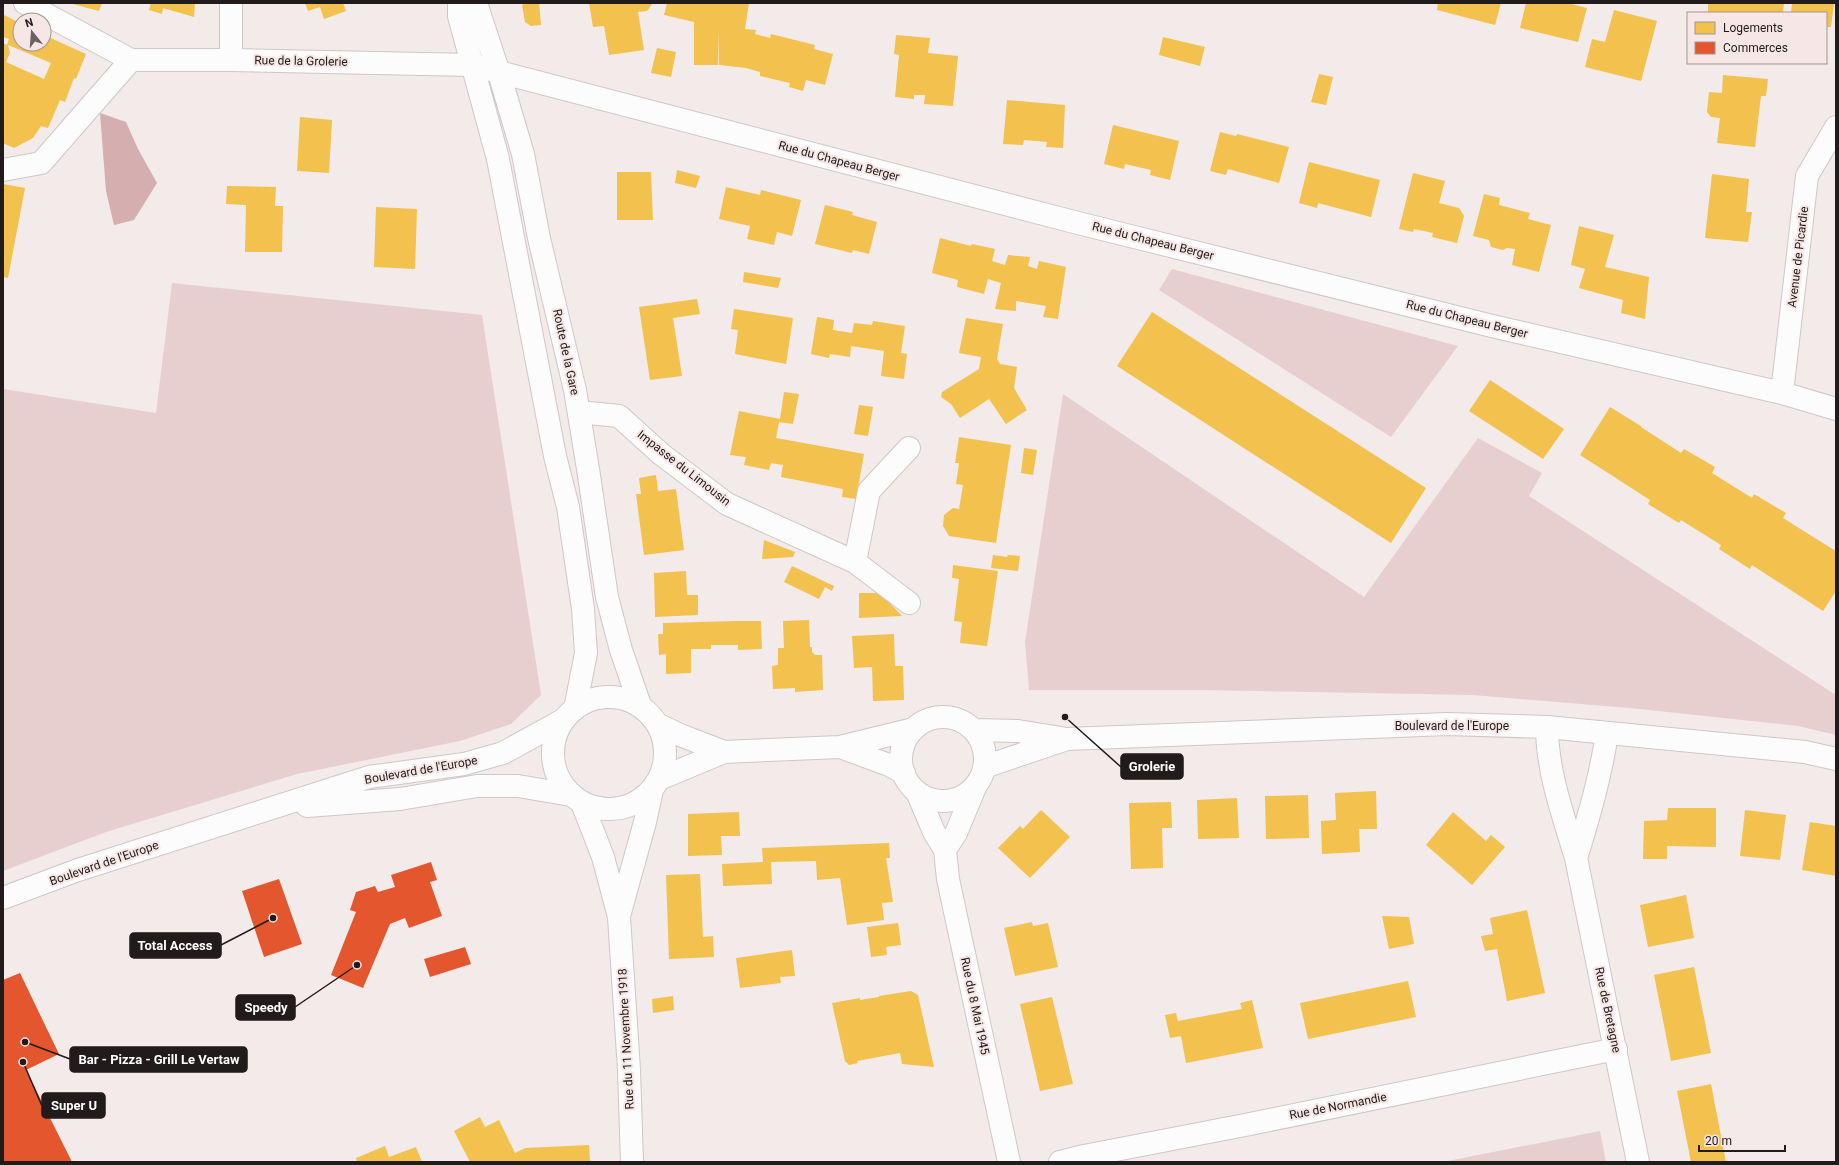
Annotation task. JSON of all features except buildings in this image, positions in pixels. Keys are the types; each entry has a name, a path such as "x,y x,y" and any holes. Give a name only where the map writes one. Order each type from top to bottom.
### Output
{"street":[{"name":"Rue de la Grolerie","path":"25,3 130,60 231,60 472,65"},
{"path":"231,60 232,3"},
{"path":"459,3 459,16 498,159 555,456 568,507 583,609 586,653 569,714 556,733 553,746 553,760 556,773 562,785 577,799 594,808 607,810 619,808 642,799 655,784 664,768 664,739 657,724 640,705 618,698 601,698 590,700 569,714"},
{"name":"Route de la Gare","path":"476,3 499,72 523,154 539,238 579,412 607,597 640,705"},
{"path":"3,170 41,163 130,60"},
{"name":"Rue du Chapeau Berger","path":"472,65 1094,226 1492,326 1782,393 1836,409"},
{"name":"Avenue de Picardie","path":"1782,393 1808,176 1836,128"},
{"name":"Impasse du Limousin","path":"579,412 619,416 661,454 727,504 855,562 909,603"},
{"path":"855,562 869,491 909,448"},
{"name":"Boulevard de l'Europe","path":"3,898 92,866 239,818 274,809 369,777 464,764 503,753 569,714"},
{"path":"655,784 724,752 840,747 914,729 928,720 944,717 960,721 974,730 984,748 980,776 956,833 945,850"},
{"path":"657,724 680,735 724,752"},
{"name":"Boulevard de l'Europe","path":"974,730 1018,731 1067,739 1447,724 1547,727 1805,752 1836,759"},
{"name":"Rue de Bretagne","path":"1547,727 1549,754 1560,805 1576,858 1638,1162"},
{"path":"914,729 907,738 902,750 902,762 904,774 910,784 918,792 937,800 959,798 968,792 980,776"},
{"name":"Rue de Bretagne","path":"1576,858 1592,807 1604,756 1607,733"},
{"name":"Boulevard de l'Europe","path":"980,776 1067,739"},
{"path":"840,747 889,765 904,774"},
{"name":"Rue du 11 Novembre 1918","path":"619,917 655,784"},
{"name":"Boulevard de l'Europe","path":"274,809 400,799 478,786 518,786 577,799"},
{"name":"Rue du 8 Mai 1945","path":"918,792 934,832 945,850 948,879 955,914 1009,1162"},
{"name":"Rue du 11 Novembre 1918","path":"577,799 604,857 619,917 629,1070 632,1162"},
{"name":"Rue de Normandie","path":"1060,1162 1616,1049"}],"shaded area":[{"path":"100,113 126,122 138,149 157,183 134,220 114,225 106,191"},
{"path":"1172,269 1458,346 1391,437 1159,290"},
{"path":"172,283 482,315 541,695 511,724 460,741 297,774 106,832 3,871 3,389 156,413"},
{"path":"1063,394 1364,597 1478,438 1542,473 1529,496 1836,695 1836,735 1798,726 1630,708 1473,695 1201,690 1029,690 1025,642"},
{"path":"1600,1131 1606,1162 1443,1162"}],"place":[{"name":"Grolerie","path":"1065,717"},
{"name":"Total Access","path":"273,918"},
{"name":"Speedy","path":"357,965"},
{"name":"Bar - Pizza - Grill Le Vertaw","path":"25,1042"},
{"name":"Super U","path":"23,1062"}]}
